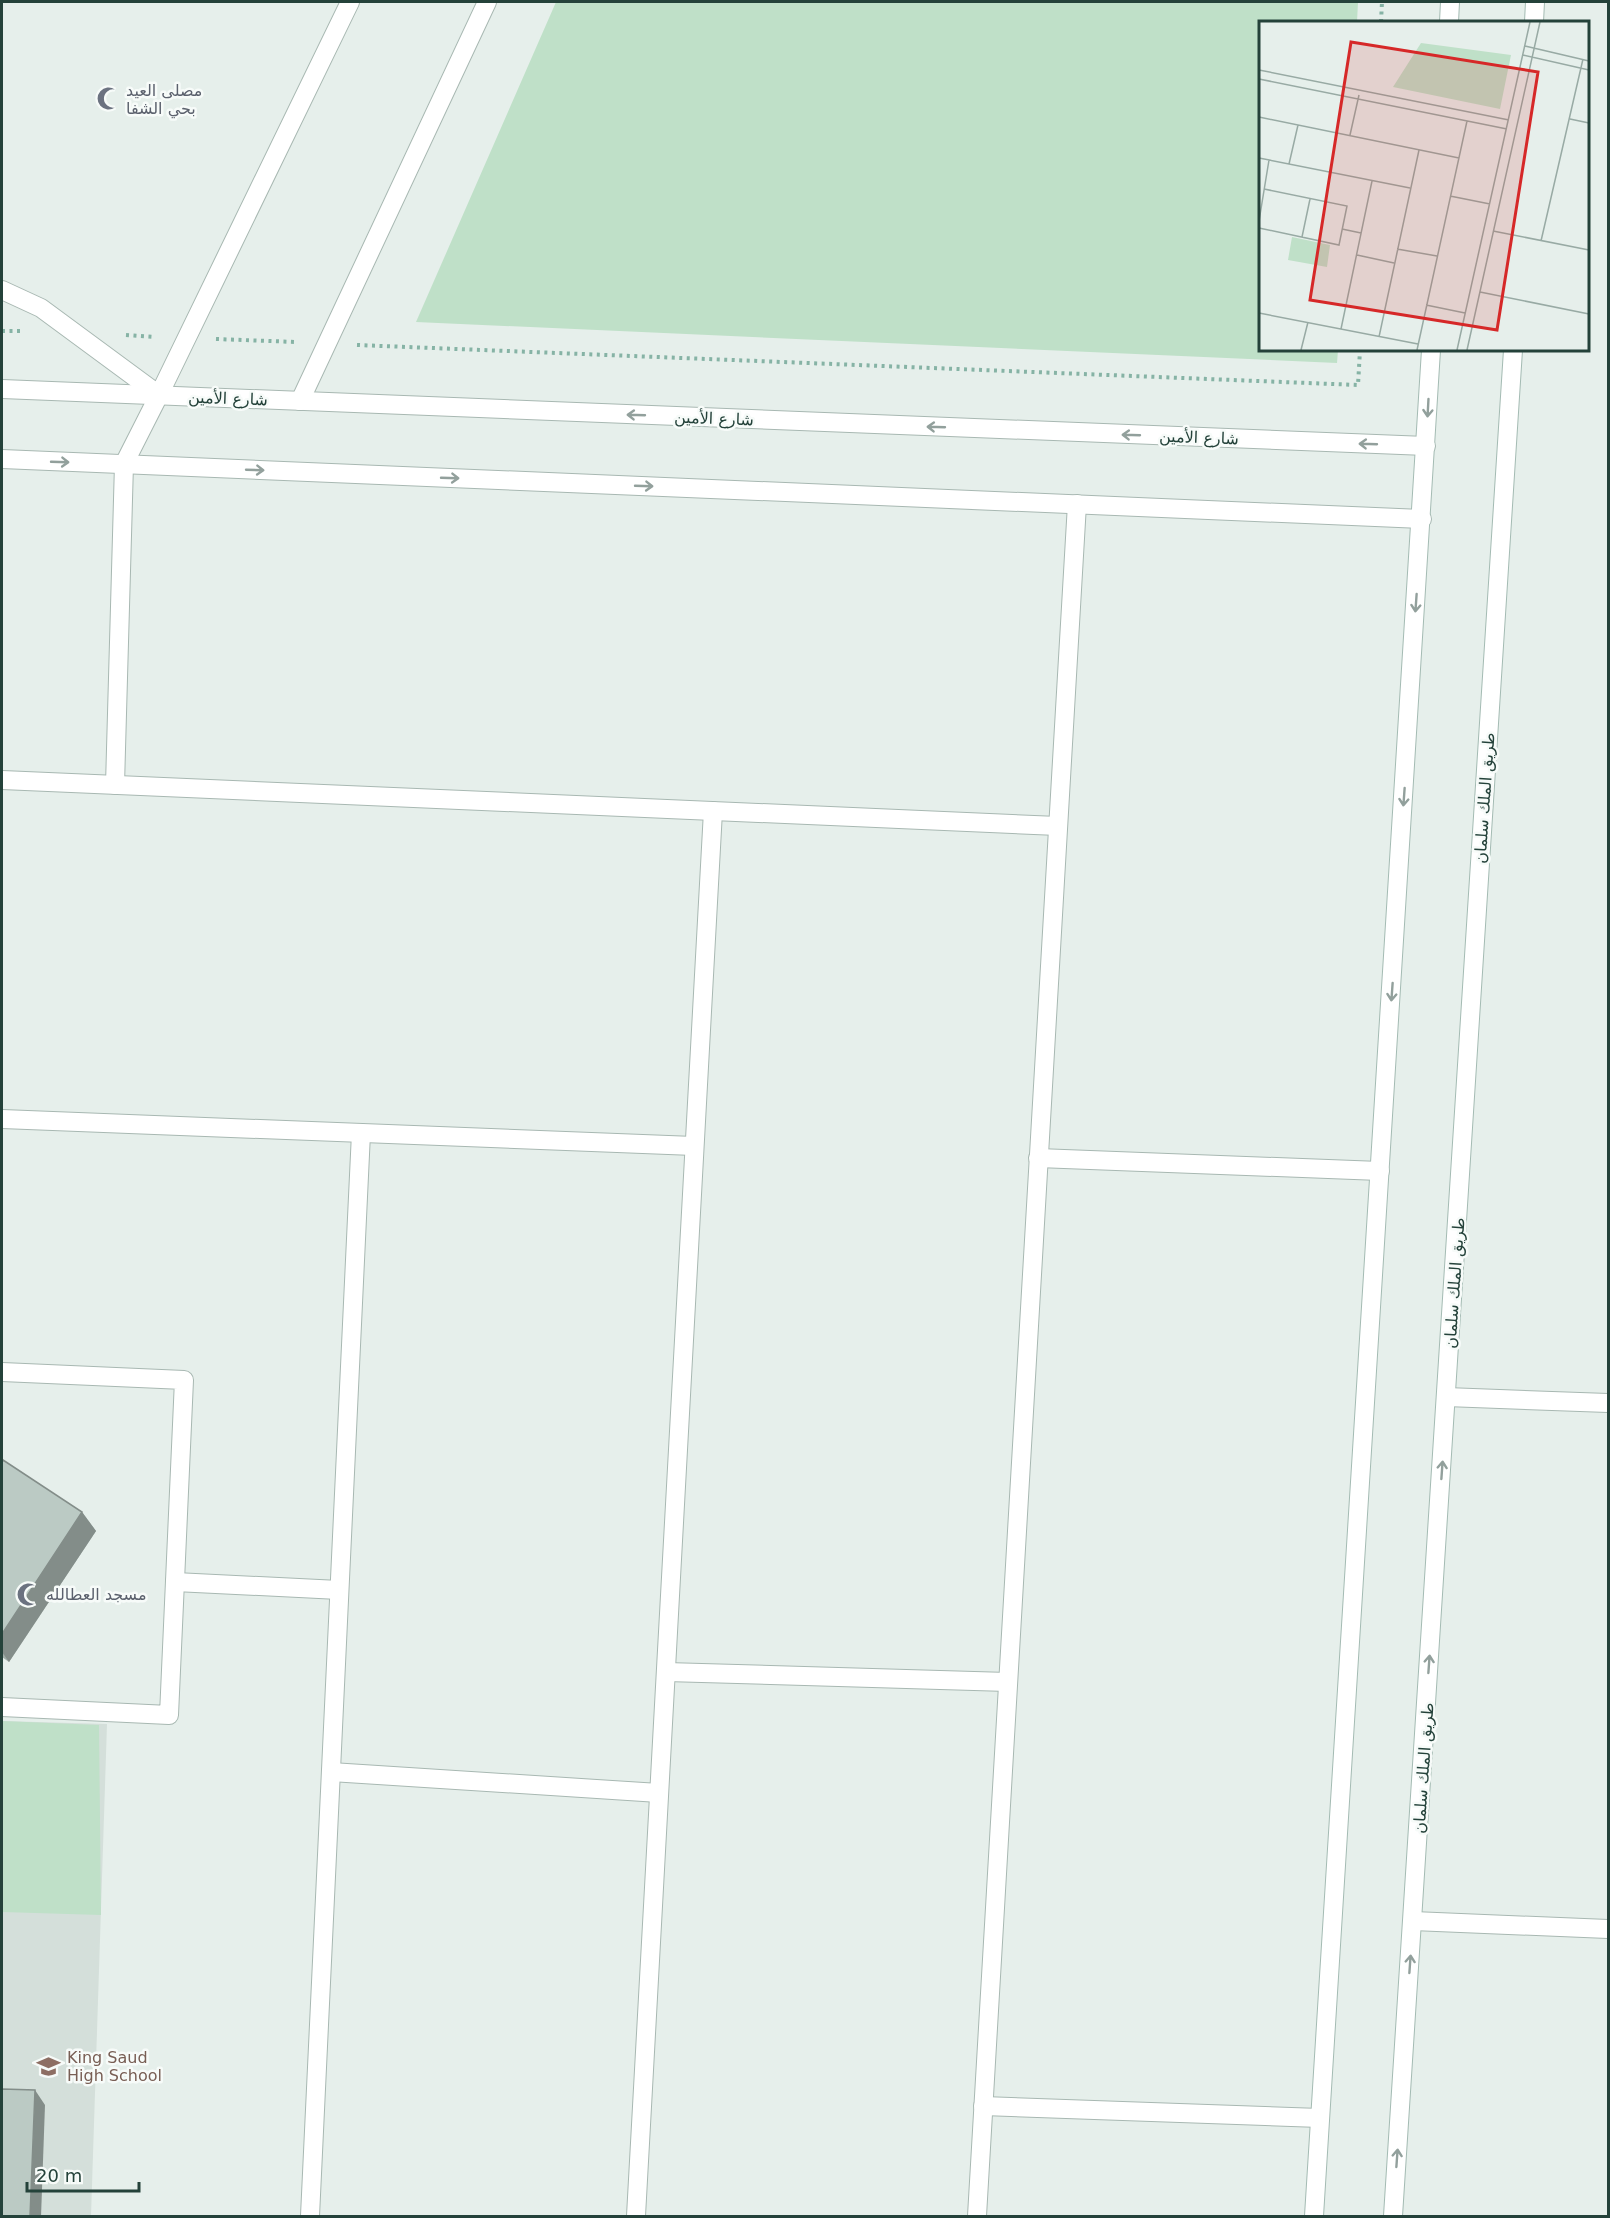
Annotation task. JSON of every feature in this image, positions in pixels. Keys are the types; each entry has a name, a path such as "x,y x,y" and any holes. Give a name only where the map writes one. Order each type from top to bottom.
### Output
{"street":[{"path":"115,785 124,464 350,2"},
{"path":"300,401 487,2"},
{"path":"1449,21 1450,2"},
{"path":"1534,21 1535,2"},
{"path":"2,290 41,308 159,396"},
{"path":"1314,2217 1431,351"},
{"name":"طريق الملك سلمان","path":"1393,2217 1513,351"},
{"name":"شارع الأمين","path":"2,389 1426,446"},
{"path":"2,459 1422,519"},
{"path":"976,2217 1077,504"},
{"path":"2,780 1058,826"},
{"path":"636,2217 713,811"},
{"path":"2,1119 694,1146"},
{"path":"310,2217 361,1133"},
{"path":"1038,1158 1380,1171"},
{"path":"2,1372 184,1380 169,1715 2,1707"},
{"path":"1446,1398 1608,1403"},
{"path":"175,1582 339,1590"},
{"path":"666,1672 1008,1682"},
{"path":"331,1772 659,1793"},
{"path":"1413,1921 1608,1929"},
{"path":"983,2106 1320,2118"}],"path":[{"path":"1381,21 1382,2"},
{"path":"2,331 22,332"},
{"path":"75,334 1358,385 1360,351"}],"shaded area":[{"name":"King Saud High School","path":"2,1721 107,1724 91,2216 2,2216"}],"green space":[{"path":"556,2 1358,2 1357,21 1259,21 1259,351 1338,351 1337,363 416,322"},
{"path":"2,1721 99,1725 101,1915 2,1912"}],"building":[{"name":"مسجد العطالله","path":"3,1460 82,1512 2,1634 2,1463"},
{"path":"2,2089 35,2090 30,2217 2,2217"}],"place":[{"name":"مصلى العيد بحي الشفا","path":"108,99"},
{"name":"مسجد العطالله","path":"28,1594"},
{"name":"King Saud High School","path":"49,2066"}]}
